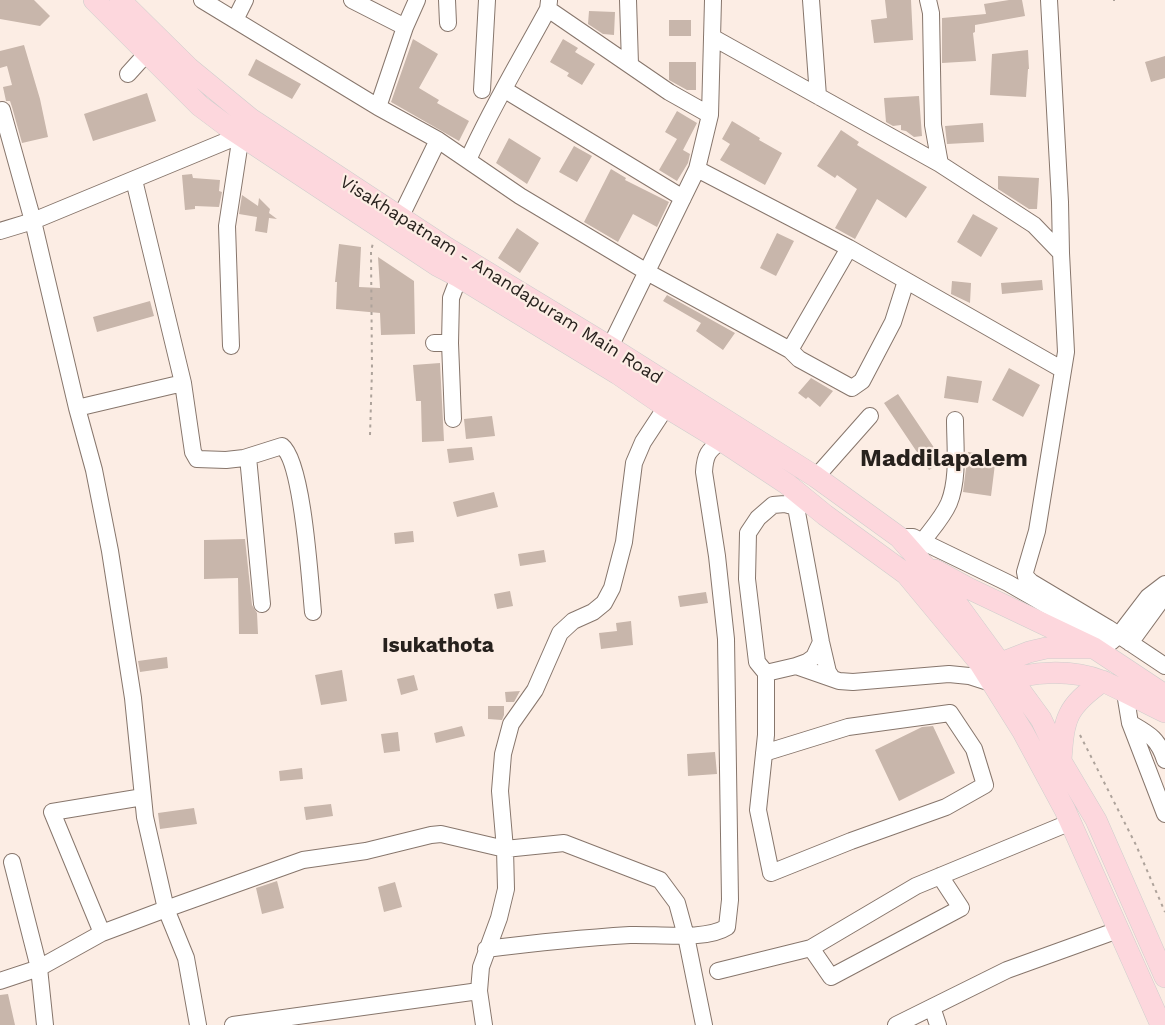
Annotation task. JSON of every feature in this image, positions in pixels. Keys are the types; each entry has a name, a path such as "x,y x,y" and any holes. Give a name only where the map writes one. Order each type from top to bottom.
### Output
{"main road":[{"name":"Visakhapatnam - Anandapuram Main Road","path":"94,0 200,106 246,127 610,347 816,477 899,537 952,597 992,674"},
{"name":"Visakhapatnam - Anandapuram Main Road","path":"120,0 246,127 376,225 438,266 618,374 722,441 787,484 825,515 906,574 992,674"},
{"path":"924,564 968,588 1114,642 1145,684 1165,695"},
{"path":"992,674 1029,652 1046,648 1114,642"},
{"path":"1114,642 1118,651 1165,678"},
{"path":"992,674 1077,674 1103,681 1165,712"},
{"path":"992,674 1041,719 1061,761 1096,820 1165,977"},
{"path":"992,674 1071,822 1161,1025"},
{"path":"1061,761 1064,726 1069,712 1080,699 1103,681"}],"street":[{"path":"202,0 378,107 438,140 520,196 647,272 790,350 799,359 852,388 862,381 893,322 906,281"},
{"path":"236,20 245,0"},
{"path":"352,0 405,27"},
{"path":"378,107 405,27 417,0"},
{"path":"447,0 448,23"},
{"path":"482,90 487,0"},
{"path":"628,0 630,64"},
{"path":"610,347 697,169 710,115 713,0"},
{"path":"812,0 818,96"},
{"path":"928,0 931,13 933,125 940,164"},
{"path":"1049,0 1066,352 1037,531 1025,567 1026,577 1114,642"},
{"path":"468,160 488,117 549,5 669,92 710,115"},
{"path":"712,37 940,164 1034,225 1061,253"},
{"path":"128,74 147,53"},
{"path":"504,90 683,198"},
{"path":"2,110 33,221 94,470 110,551 133,698 145,817 166,909 186,958 198,1025"},
{"path":"0,231 33,221 134,180 246,127"},
{"path":"231,346 227,226 246,127"},
{"path":"400,218 438,140"},
{"path":"697,169 849,248 1064,370"},
{"path":"134,180 183,383 193,452 197,459 226,460 248,457 282,446 288,453 302,514 313,612"},
{"path":"790,350 849,248"},
{"path":"453,419 442,343 451,298 459,277"},
{"path":"77,408 183,383"},
{"path":"484,1025 479,991 481,967 499,918 506,889 500,790 502,754 510,724 535,690 560,633 573,621 604,603 612,588 624,542 634,463 643,442 666,407"},
{"path":"816,477 870,416"},
{"path":"922,542 942,516 949,502 954,479 955,420"},
{"path":"486,949 632,935 686,936 722,931 727,927 729,917 726,639 717,556 704,472 709,449 722,441"},
{"path":"248,457 262,604"},
{"path":"787,484 796,507 821,642 828,672 832,678"},
{"path":"764,753 848,727 950,713 974,749 985,785 946,807 771,873 758,810 764,753 766,673 757,662 747,579 748,534 758,518 773,505 785,504 796,507"},
{"path":"899,537 913,537 990,574 1103,638 1165,666"},
{"path":"1114,642 1148,597 1165,584"},
{"path":"1114,642 1165,595"},
{"path":"766,673 796,666 814,657 821,642"},
{"path":"796,666 839,681 853,682 949,674 992,674"},
{"path":"1125,693 1130,723 1165,814"},
{"path":"1130,723 1155,739 1161,747 1165,760"},
{"path":"102,933 52,812 143,797"},
{"path":"718,971 811,948 916,886 1071,822"},
{"path":"0,981 39,968 102,933 303,860 366,851 431,835 449,836 505,849 564,843 660,879 677,903 704,1025"},
{"path":"12,862 39,968 45,1025"},
{"path":"811,948 831,977 962,908 940,876"},
{"path":"896,1025 1007,970 1118,930"},
{"path":"233,1025 479,991"},
{"path":"932,1007 938,1025"}],"path":[{"path":"370,435 371,250 376,225"},
{"path":"1079,734 1136,845 1165,912"}],"building":[{"path":"0,0 34,0 50,16 40,26 0,19"},
{"path":"885,0 911,0 913,40 874,43 871,20 887,18"},
{"path":"1022,0 1025,16 975,25 973,33 976,61 942,63 942,18 986,14 984,4"},
{"path":"589,11 615,12 614,35 603,34 588,24"},
{"path":"669,20 691,20 691,36 669,36"},
{"path":"413,39 438,54 419,88 439,100 437,103 469,121 459,141 391,102"},
{"path":"563,39 578,48 575,52 595,64 582,85 567,76 569,73 550,62"},
{"path":"24,45 40,99 48,137 22,143 10,101 6,101 3,87 12,85 7,66 0,68 0,51"},
{"path":"1028,50 1029,69 1026,97 990,95 992,54"},
{"path":"1165,56 1165,78 1151,82 1145,62"},
{"path":"256,59 301,84 292,99 248,75"},
{"path":"669,62 696,62 696,90 687,90 669,80"},
{"path":"147,93 156,121 93,141 84,114"},
{"path":"919,96 922,136 914,137 901,130 901,125 893,126 886,122 884,98"},
{"path":"677,111 697,123 683,150 690,154 688,163 677,181 659,170 677,139 665,132"},
{"path":"732,121 782,153 765,185 720,160 730,144 722,139"},
{"path":"983,123 984,142 947,144 945,126"},
{"path":"841,130 859,142 857,145 927,187 906,218 877,199 855,239 835,228 857,189 837,175 835,178 817,166"},
{"path":"509,138 541,158 527,184 496,163"},
{"path":"574,146 592,156 577,182 559,172"},
{"path":"611,169 626,178 625,180 669,202 657,227 633,214 618,242 584,222"},
{"path":"192,174 193,178 220,180 219,191 222,192 219,207 195,206 195,209 185,210 182,175"},
{"path":"998,176 1039,178 1037,209 1029,209 998,189"},
{"path":"242,195 258,206 259,198 270,209 269,213 277,219 269,218 267,233 255,231 257,217 239,214"},
{"path":"973,214 998,228 981,257 957,242"},
{"path":"517,228 539,243 520,273 498,258"},
{"path":"777,233 794,241 776,276 760,268"},
{"path":"339,244 361,247 359,287 380,288 378,257 414,281 415,334 381,335 380,313 336,309 337,282 335,282"},
{"path":"1042,280 1043,290 1002,294 1001,283"},
{"path":"952,281 971,283 970,303 951,294"},
{"path":"667,295 735,333 723,350 696,331 701,323 663,301"},
{"path":"150,301 154,316 97,332 93,317"},
{"path":"440,363 444,441 422,442 421,401 416,401 413,365"},
{"path":"1009,368 1040,385 1023,417 992,400"},
{"path":"947,376 982,381 978,403 944,398"},
{"path":"811,378 833,391 820,407 808,397 806,399 798,393"},
{"path":"898,394 943,461 929,470 884,403"},
{"path":"492,416 495,436 466,439 464,419"},
{"path":"472,447 474,460 449,463 447,449"},
{"path":"968,452 996,456 991,496 963,492"},
{"path":"494,492 498,507 457,517 453,502"},
{"path":"413,531 414,542 395,544 394,533"},
{"path":"245,539 252,605 257,613 258,634 239,634 238,578 204,579 204,540"},
{"path":"544,550 546,562 520,566 518,554"},
{"path":"510,591 513,606 497,609 494,594"},
{"path":"706,592 708,603 680,607 678,596"},
{"path":"631,621 633,645 601,649 599,633 617,631 616,623"},
{"path":"167,657 168,668 140,672 138,661"},
{"path":"342,670 347,701 321,705 315,675"},
{"path":"414,675 418,690 401,695 397,679"},
{"path":"520,691 514,702 506,702 505,692"},
{"path":"488,706 504,706 502,720 488,719"},
{"path":"462,726 465,736 436,743 434,733"},
{"path":"933,726 955,773 899,801 875,750 922,727"},
{"path":"398,732 400,751 384,753 381,734"},
{"path":"715,752 717,774 688,776 687,754"},
{"path":"302,768 303,779 280,781 279,771"},
{"path":"331,804 333,816 306,820 304,807"},
{"path":"194,808 197,824 160,829 158,813"},
{"path":"277,881 284,908 262,914 256,888"},
{"path":"395,882 402,907 384,912 378,887"},
{"path":"8,994 15,1025 0,1025 0,995"}],"district":[{"name":"Maddilapalem","path":"944,459"},
{"name":"Isukathota","path":"438,646"}]}
